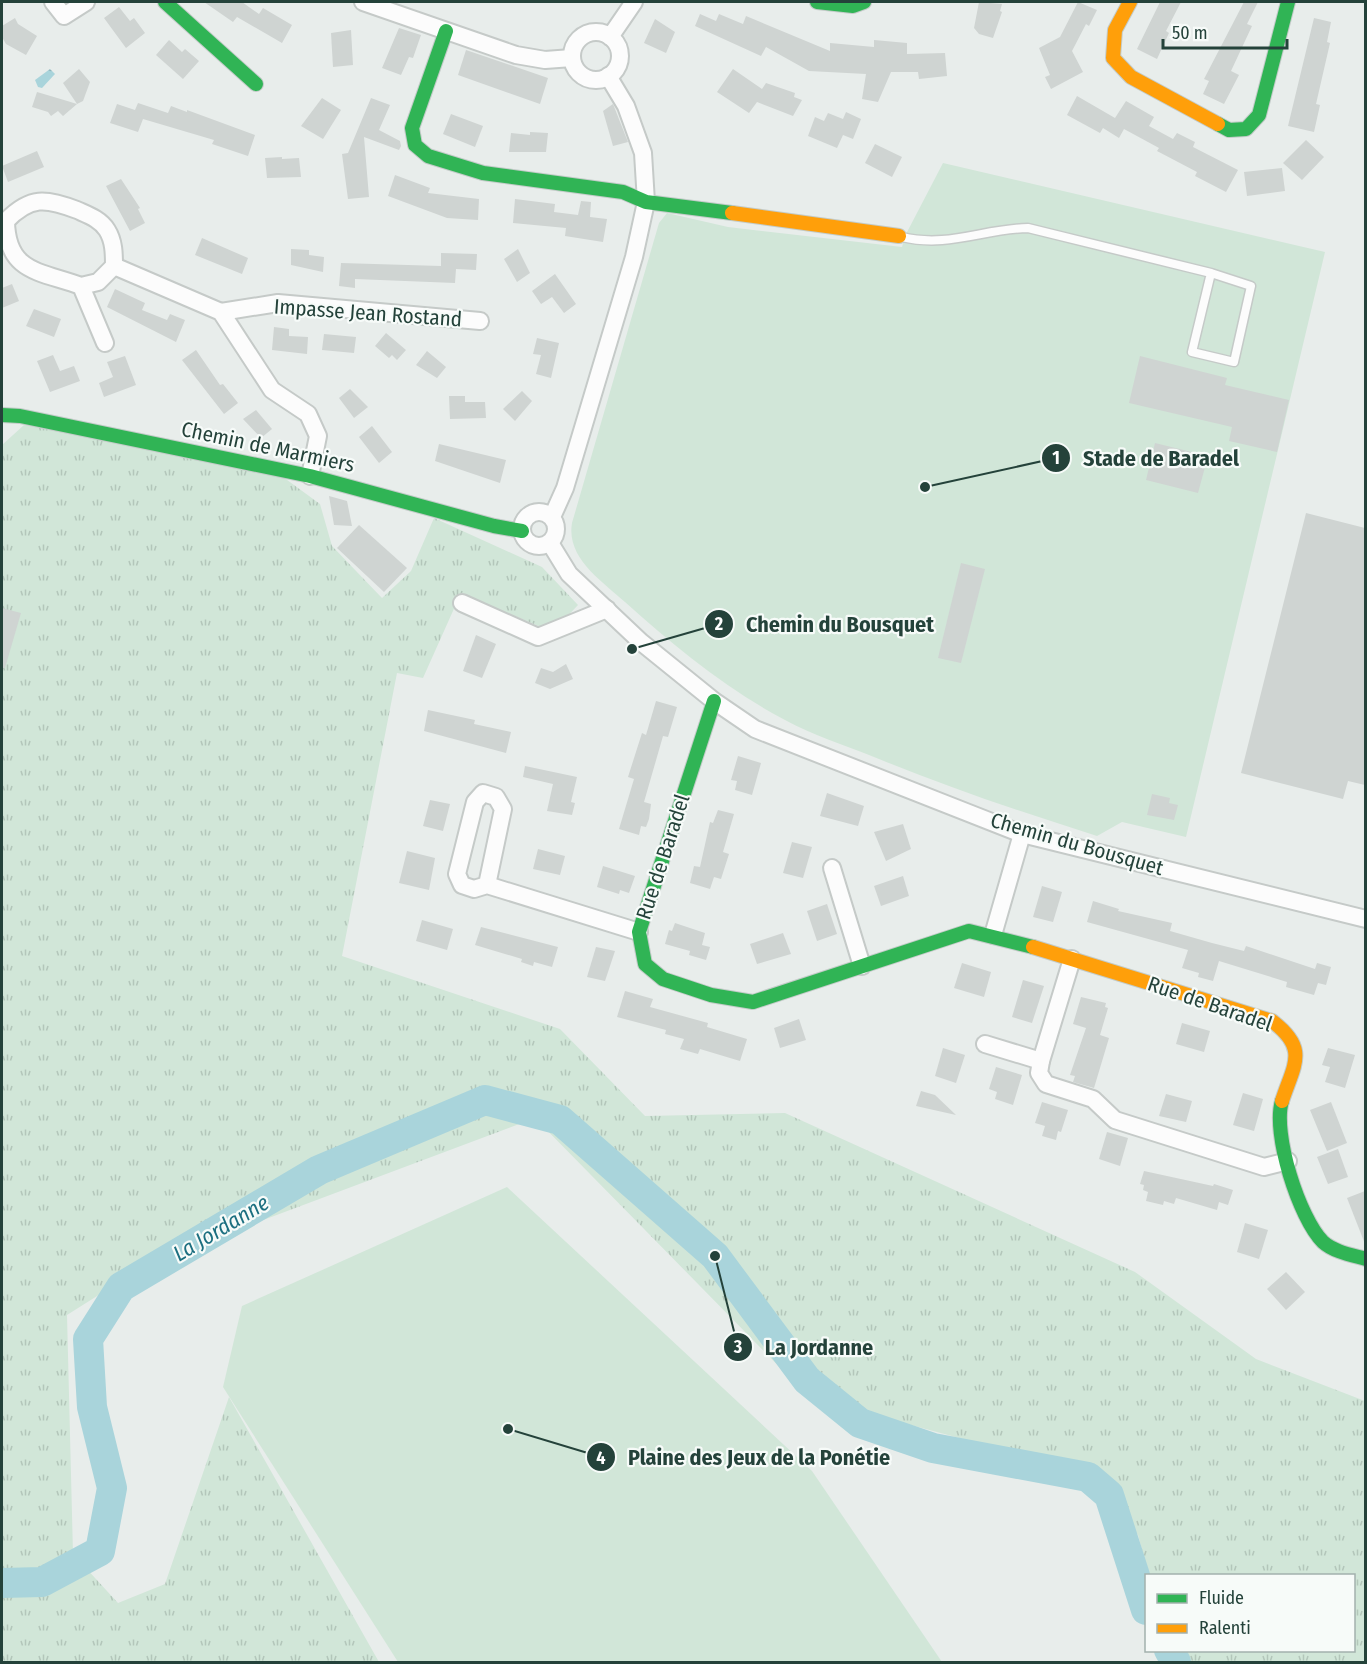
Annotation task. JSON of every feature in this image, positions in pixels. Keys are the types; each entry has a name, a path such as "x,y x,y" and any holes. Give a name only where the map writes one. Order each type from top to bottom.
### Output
{"street":[{"path":"53,2 64,16 86,2"},
{"path":"165,2 256,84"},
{"path":"363,2 516,55 545,60 572,58"},
{"path":"610,37 634,2"},
{"path":"817,2 853,6 864,2"},
{"path":"1130,2 1115,30 1113,58 1131,77 1229,130 1246,129 1259,115 1288,2"},
{"path":"446,31 412,128 416,145 428,156 483,173 623,192 646,202 899,236"},
{"path":"598,32 610,37 616,42 620,57 618,64 608,76 598,79 585,77 576,69 572,58 575,45 584,35 598,32"},
{"path":"552,517 542,512 530,514 523,524 522,531 527,541 538,546 550,543 556,531 552,517 565,488 628,278 646,202 643,153 626,106 608,76"},
{"path":"49,200 94,217 107,230 114,249 114,266 98,282 81,286 25,266 7,258 4,220 31,203 49,200"},
{"path":"114,266 221,312 272,390 308,414 318,436 310,476"},
{"path":"81,286 105,343"},
{"name":"Impasse Jean Rostand","path":"221,312 278,303 480,321"},
{"name":"Chemin de Marmiers","path":"2,415 32,418 310,476 494,526 522,531"},
{"name":"Chemin du Bousquet","path":"550,543 569,574 641,642 714,701 755,729 1022,834 1365,919"},
{"path":"462,603 538,637 607,609"},
{"name":"Rue de Baradel","path":"714,701 639,932 645,965 660,979 733,1001 753,1002 969,931 993,935 1272,1021 1292,1038 1296,1057 1279,1113 1279,1134 1310,1225 1323,1242 1342,1252 1365,1259"},
{"path":"487,885 503,809 496,797 483,793 475,802 457,874 462,885 474,889 487,885 639,932"},
{"path":"993,935 1022,834"},
{"path":"832,868 862,966"},
{"path":"1072,959 1041,1060 1039,1073 1046,1084 1093,1099 1115,1120 1263,1167 1288,1161"},
{"path":"985,1044 1041,1060"}],"lane":[{"path":"899,236 920,241 950,241 1003,229 1028,228 1210,273 1251,286 1234,362 1192,352 1210,273"}],"green space":[{"path":"943,163 1325,252 1186,837 1122,822 1097,836 957,789 796,725 742,695 682,650 597,577 580,558 575,547 572,523 659,223 667,213 728,227 902,247 905,236"},
{"path":"24,425 272,469 320,504 332,546 382,598 411,571 434,518 542,567 578,605 563,621 543,628 461,593 423,678 397,673 342,956 560,1029 645,1116 785,1113 1135,1272 1256,1359 1365,1401 1365,1662 1181,1662 1175,1652 1355,1652 1355,1574 1149,1574 1138,1535 1094,1474 810,1398 535,1118 151,1262 67,1315 73,1554 118,1603 165,1584 229,1397 379,1662 2,1662 2,445"},
{"path":"507,1187 812,1471 942,1662 398,1662 223,1387 242,1306"}],"water":[{"path":"50,69 55,74 42,88 38,87 35,80"}],"building":[{"path":"204,2 242,2 259,14 263,8 292,25 282,43 237,17 233,22"},
{"path":"979,2 1002,4 1000,11 1002,12 993,38 979,34 974,28"},
{"path":"1078,2 1097,10 1089,26 1086,24 1072,51 1083,72 1051,89 1045,77 1050,75 1039,48 1060,37"},
{"path":"1160,2 1181,2 1166,31 1169,33 1157,59 1137,49"},
{"path":"1244,2 1258,2 1247,24 1252,26 1231,71 1239,75 1224,104 1203,94 1209,81 1204,79"},
{"path":"119,7 130,21 134,18 145,33 126,48 104,18"},
{"path":"700,14 716,21 719,14 743,24 746,16 830,51 830,43 874,47 874,40 907,43 907,54 945,53 947,76 919,79 918,72 891,72 878,102 862,99 866,74 809,71 766,47 761,56 695,26"},
{"path":"15,18 18,24 37,36 26,55 6,44 2,37 2,26"},
{"path":"1314,18 1331,22 1327,42 1330,43 1316,104 1320,105 1314,132 1288,126"},
{"path":"655,19 675,32 666,53 644,43"},
{"path":"399,28 421,35 413,58 409,57 401,75 382,68"},
{"path":"351,30 353,65 333,67 331,33"},
{"path":"169,40 182,52 185,49 199,61 183,79 156,55"},
{"path":"466,50 548,78 540,104 458,75"},
{"path":"79,69 90,82 83,101 77,104 63,83"},
{"path":"733,69 762,89 766,83 795,93 794,97 802,100 793,116 757,102 749,113 717,92"},
{"path":"37,92 77,104 63,116 58,111 51,116 48,112 32,107"},
{"path":"1077,96 1115,118 1126,101 1154,117 1149,126 1173,139 1177,133 1195,142 1193,147 1238,170 1226,192 1195,176 1197,172 1157,151 1159,148 1124,129 1119,138 1103,128 1100,133 1067,115"},
{"path":"322,98 341,110 323,139 301,126"},
{"path":"371,98 390,105 379,130 400,141 401,146 399,150 364,137 369,197 348,199 342,154 348,153"},
{"path":"138,103 168,113 171,106 187,112 187,110 255,135 248,156 212,144 214,140 143,119 138,132 110,123 117,104 135,110"},
{"path":"613,104 628,142 613,146 603,111"},
{"path":"846,112 861,119 853,139 843,135 837,148 808,136 815,117 824,121 828,113 843,119"},
{"path":"451,114 483,126 475,147 443,134"},
{"path":"530,132 548,133 546,152 509,152 511,133 530,135"},
{"path":"1306,140 1324,157 1302,180 1283,163"},
{"path":"875,144 902,157 892,177 865,163"},
{"path":"37,151 44,167 8,182 2,166"},
{"path":"282,157 282,159 299,158 301,177 267,178 265,158"},
{"path":"1282,168 1285,191 1247,196 1244,172"},
{"path":"395,175 430,188 428,193 479,199 478,220 447,218 388,196"},
{"path":"121,179 140,208 138,209 145,223 130,231 106,186"},
{"path":"515,199 555,204 554,212 578,215 581,201 591,202 590,217 607,219 603,242 565,236 566,228 513,223"},
{"path":"202,238 248,258 242,274 195,255"},
{"path":"291,249 309,250 309,255 324,257 323,272 291,265"},
{"path":"518,249 530,273 517,282 504,259"},
{"path":"441,253 477,254 476,270 456,269 455,283 355,279 355,288 339,286 341,263 441,266"},
{"path":"555,274 576,304 564,313 552,297 541,304 532,291"},
{"path":"12,284 19,301 2,308 2,288"},
{"path":"115,289 145,303 142,310 167,320 170,314 185,320 176,342 107,307"},
{"path":"34,309 61,319 54,337 26,326"},
{"path":"274,327 289,329 289,336 308,337 307,354 272,350"},
{"path":"386,333 406,350 397,360 392,355 389,358 375,346"},
{"path":"324,334 356,337 354,353 322,350"},
{"path":"537,338 559,343 551,378 536,374 541,355 533,354"},
{"path":"196,350 220,385 223,384 238,403 224,414 182,360"},
{"path":"427,351 446,367 437,378 416,365"},
{"path":"53,355 60,371 74,366 80,381 50,392 37,361"},
{"path":"125,356 136,385 104,397 99,383 113,377 107,362"},
{"path":"1140,356 1227,378 1225,385 1289,400 1277,452 1229,441 1232,427 1129,403"},
{"path":"350,389 368,407 354,418 339,398"},
{"path":"522,391 532,401 515,421 503,409"},
{"path":"449,396 465,396 465,402 485,402 486,418 450,419"},
{"path":"256,410 272,429 261,438 243,419"},
{"path":"372,426 392,452 379,463 359,437"},
{"path":"1155,443 1208,456 1198,493 1146,480"},
{"path":"439,444 506,460 500,483 435,461"},
{"path":"329,496 347,501 352,526 334,525"},
{"path":"1306,513 1365,528 1365,785 1348,781 1343,799 1241,773"},
{"path":"359,525 407,568 384,592 337,548"},
{"path":"961,563 985,569 961,663 938,658"},
{"path":"2,608 21,613 5,668 2,668"},
{"path":"476,635 496,644 482,678 463,671"},
{"path":"566,664 573,679 550,689 535,683 541,668 553,672"},
{"path":"656,701 677,707 668,737 663,736 644,802 651,804 649,819 646,827 641,826 639,835 619,829 634,779 628,777 642,733 646,735"},
{"path":"428,710 475,720 474,724 511,732 506,753 424,731"},
{"path":"738,756 761,763 752,795 735,790 737,781 731,780"},
{"path":"525,766 577,777 571,802 575,803 572,815 547,811 553,784 523,777"},
{"path":"827,793 864,806 858,826 820,816"},
{"path":"1152,794 1170,798 1169,803 1178,805 1174,820 1147,815"},
{"path":"430,800 450,804 443,831 423,826"},
{"path":"718,810 734,814 723,852 729,854 721,879 714,877 710,889 690,883 694,866 700,867 710,822 713,823"},
{"path":"903,824 911,849 886,861 874,832"},
{"path":"792,842 812,847 803,878 783,873"},
{"path":"538,849 565,856 560,875 533,869"},
{"path":"407,851 435,858 429,890 399,883"},
{"path":"603,866 635,876 629,893 620,890 619,894 597,887"},
{"path":"903,876 909,896 881,906 874,886"},
{"path":"1042,886 1062,892 1053,922 1033,917"},
{"path":"1093,901 1119,909 1118,911 1172,923 1170,931 1212,943 1244,951 1246,946 1315,969 1317,963 1331,967 1326,985 1318,983 1314,995 1286,987 1287,982 1219,961 1213,981 1198,977 1199,973 1182,968 1188,950 1087,922"},
{"path":"827,904 837,934 817,941 807,911"},
{"path":"422,920 453,929 447,950 416,941"},
{"path":"675,923 705,933 702,945 710,947 706,960 689,955 690,951 665,944 669,930 672,931"},
{"path":"481,927 558,947 552,967 534,962 533,966 521,962 522,959 475,945"},
{"path":"783,933 791,954 757,964 750,944"},
{"path":"596,947 615,951 605,981 587,977"},
{"path":"962,963 991,972 984,997 954,988"},
{"path":"1023,980 1044,986 1032,1023 1012,1017"},
{"path":"625,991 653,999 650,1007 708,1023 707,1027 747,1039 740,1061 700,1049 698,1054 680,1049 684,1039 665,1034 666,1030 617,1017"},
{"path":"1081,997 1106,1003 1105,1007 1108,1008 1100,1035 1109,1038 1094,1088 1073,1082 1075,1076 1070,1075 1086,1028 1073,1024"},
{"path":"799,1019 806,1040 780,1048 774,1028"},
{"path":"1182,1023 1210,1031 1204,1052 1176,1044"},
{"path":"943,1048 965,1055 956,1083 935,1076"},
{"path":"1328,1048 1355,1055 1345,1088 1325,1082 1330,1067 1322,1065"},
{"path":"996,1067 1022,1075 1013,1105 995,1099 997,1092 989,1089"},
{"path":"921,1091 935,1095 956,1115 916,1106"},
{"path":"1243,1093 1263,1099 1254,1131 1233,1125"},
{"path":"1166,1094 1192,1101 1186,1122 1159,1116"},
{"path":"1042,1102 1068,1110 1056,1140 1042,1136 1045,1126 1035,1123"},
{"path":"1331,1102 1347,1143 1327,1151 1310,1110"},
{"path":"1107,1132 1128,1138 1120,1166 1099,1159"},
{"path":"1338,1149 1348,1177 1328,1184 1317,1157"},
{"path":"1144,1171 1213,1186 1214,1184 1233,1190 1228,1205 1219,1202 1217,1210 1176,1198 1174,1204 1164,1201 1163,1205 1146,1201 1148,1192 1143,1190 1144,1185 1140,1184"},
{"path":"1365,1191 1365,1244 1347,1198"},
{"path":"1245,1223 1268,1230 1259,1259 1237,1252"},
{"path":"1286,1272 1305,1292 1286,1310 1267,1289"}],"waterway":[{"name":"La Jordanne","path":"2,1583 42,1582 100,1551 112,1488 92,1407 88,1339 121,1287 319,1170 485,1100 560,1120 715,1256 807,1380 860,1423 933,1448 1088,1477 1109,1495 1145,1607"},
{"name":"La Jordanne","path":"1170,1652 1176,1662"}],"traffic: fast":[{"path":"165,2 256,84"},
{"path":"817,2 853,6 864,2"},
{"path":"1218,124 1229,130 1246,129 1259,115 1288,2"},
{"path":"446,31 412,128 415,145 428,156 483,173 623,192 646,202 732,213"},
{"path":"2,415 20,416 310,476 494,526 522,531"},
{"path":"714,701 639,932 645,964 663,979 711,995 753,1002 969,931 1033,947"},
{"path":"1282,1101 1280,1115 1284,1153 1305,1214 1314,1230 1327,1245 1343,1253 1366,1259"}],"traffic: slow":[{"path":"1130,2 1115,30 1113,58 1131,77 1218,124"},
{"path":"732,213 899,236"},
{"path":"1033,947 1272,1021 1284,1031 1295,1049 1294,1067 1282,1101"}],"place":[{"name":"Stade de Baradel","path":"925,487"},
{"name":"Chemin du Bousquet","path":"632,649"},
{"name":"La Jordanne","path":"715,1256"},
{"name":"Plaine des Jeux de la Ponétie","path":"508,1429"}]}
